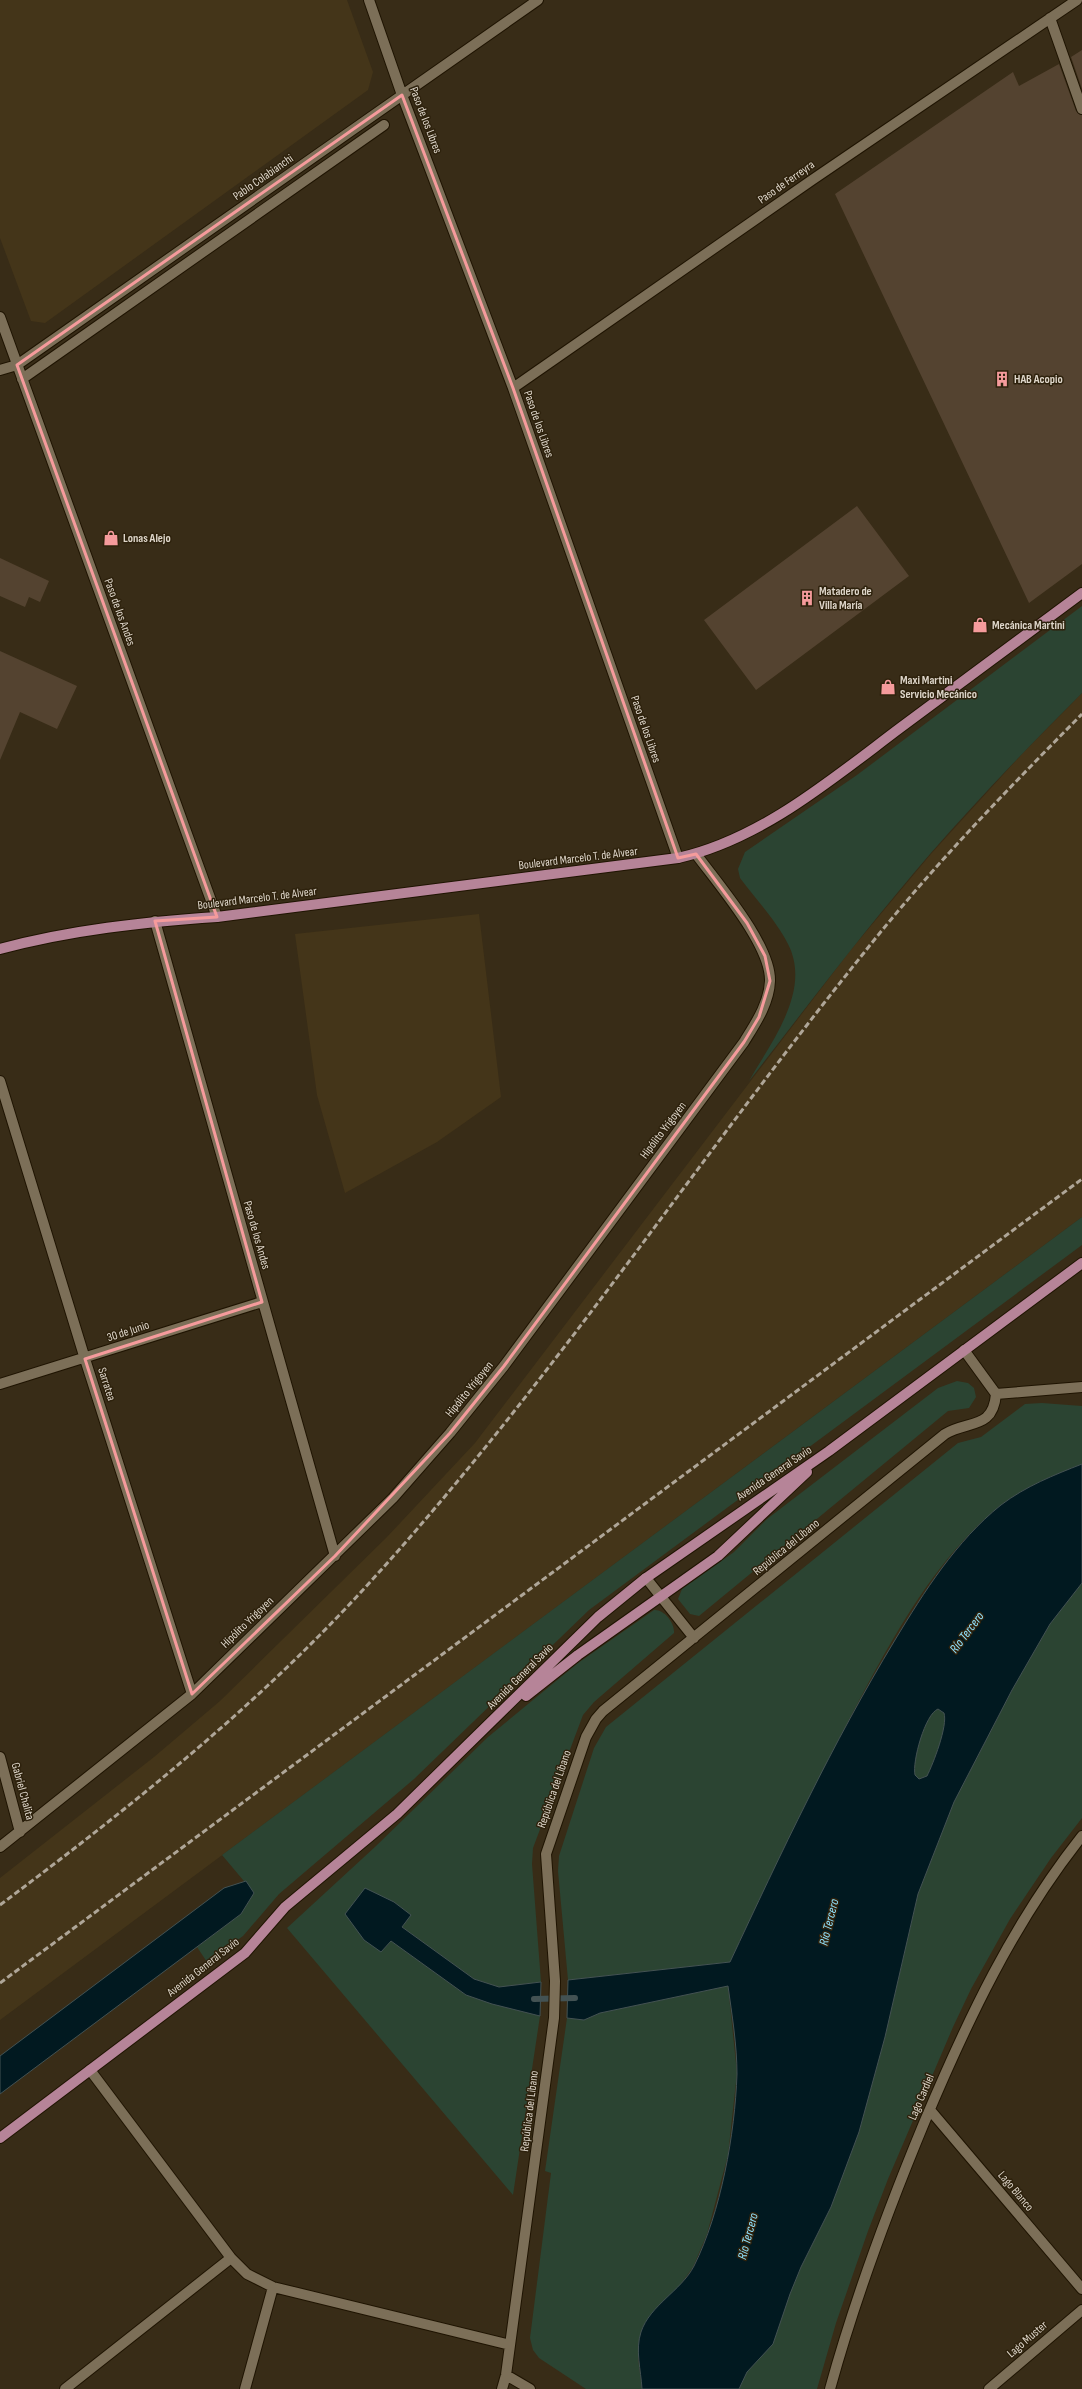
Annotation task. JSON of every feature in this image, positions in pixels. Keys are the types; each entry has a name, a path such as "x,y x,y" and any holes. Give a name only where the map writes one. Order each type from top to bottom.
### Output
{"main road":[{"name":"Boulevard Marcelo T. de Alvear","path":"0,949 33,940 155,921 217,916 678,858 719,847 746,834 794,805 852,765 1082,593"},
{"name":"Avenida General Savio","path":"0,2138 245,1953 285,1907 397,1814 598,1617 646,1578 829,1452 1082,1263"},
{"path":"487,1727 578,1655 736,1541 829,1452"}],"street":[{"name":"Paso de los Libres","path":"369,0 402,95 513,388 678,858"},
{"name":"Pablo Colabianchi","path":"0,370 17,365 538,0"},
{"name":"Paso de Ferreyra","path":"513,388 812,180 1076,0"},
{"path":"1050,18 1082,109"},
{"path":"22,378 384,125"},
{"name":"Paso de los Andes","path":"0,317 217,916"},
{"name":"Hipólito Yrigoyen","path":"0,1847 192,1694 335,1556 421,1467 504,1366 739,1048 759,1017 768,998 770,981 765,956 747,923 696,854"},
{"name":"Paso de los Andes","path":"155,921 335,1556"},
{"name":"Sarratea","path":"0,1081 85,1359 192,1694"},
{"name":"30 de Junio","path":"0,1384 85,1359 262,1302"},
{"path":"964,1350 996,1394 1082,1387"},
{"name":"República del Líbano","path":"502,2389 506,2375 554,2018 555,1981 546,1854 586,1737 596,1719 603,1711 945,1434 956,1427 980,1423 986,1419 994,1409 996,1394"},
{"path":"646,1578 694,1638"},
{"name":"Gabriel Chalita","path":"0,1757 20,1832"},
{"name":"Lago Cardiel","path":"830,2389 875,2249 930,2110 972,2013 996,1967 1050,1878 1082,1836"},
{"path":"90,2070 231,2258 247,2274 273,2287 510,2346"},
{"name":"Lago Blanco","path":"930,2110 1082,2288"},
{"path":"65,2389 231,2258"},
{"path":"245,2389 273,2287"},
{"name":"Lago Muster","path":"989,2389 1082,2310"},
{"path":"506,2375 530,2389"}],"highlighted area":[{"path":"402,95 513,388 678,858 696,854 747,923 765,956 770,981 759,1017 744,1042 504,1366 450,1433 335,1556 192,1694 85,1359 262,1302 155,921 217,917 17,365"}],"shaded area":[{"path":"0,0 347,0 373,72 368,90 45,323 31,321 0,238"},
{"path":"1082,693 1082,1217 0,2020 0,1878 154,1757 220,1701 387,1537 475,1443 849,952 931,854 1021,755"},
{"path":"479,914 501,1097 437,1142 345,1193 317,1095 295,934"}],"green space":[{"path":"1082,606 1082,693 1005,772 930,854 861,938 749,1081 786,1016 792,998 795,980 794,962 788,944 772,919 740,878 738,869 745,852 857,775"},
{"path":"1082,1217 1082,1245 589,1610 414,1779 279,1894 243,1936 207,1962 197,1947 241,1914 254,1893 222,1855"},
{"path":"957,1381 968,1383 974,1388 976,1397 969,1408 948,1411 699,1616 690,1614 678,1599 682,1589 734,1552 767,1519 938,1388"},
{"path":"1042,1403 1082,1406 1082,1464 1030,1487 1001,1505 975,1528 951,1554 929,1583 890,1645 855,1708 797,1822 730,1962 568,1980 558,1871 559,1856 594,1748 606,1727 958,1443 981,1437 1025,1404"},
{"path":"1082,1583 1082,1818 1051,1858 1010,1919 971,1989 953,2027 888,2179 868,2231 836,2323 817,2389 739,2389 747,2372 773,2343 801,2267 831,2207 859,2132 885,2037 918,1894 954,1802 1012,1690 1050,1624"},
{"path":"654,1610 658,1610 668,1617 673,1625 674,1633 594,1702 583,1715 533,1848 532,1864 541,1982 499,1987 474,1979 402,1927 410,1915 394,1902 381,1952 391,1941 466,1995 492,2004 540,2016 513,2195 287,1928 376,1846 488,1737 578,1663"},
{"path":"938,1709 944,1713 945,1719 942,1735 927,1776 919,1779 915,1775 915,1769 920,1739 928,1720"},
{"path":"728,1986 737,2073 728,2155 707,2234 693,2267 678,2288 659,2306 638,2358 642,2389 586,2389 539,2358 533,2350 530,2338 551,2173 545,2171 567,2018 584,2020 600,2013"}],"water":[{"name":"Río Tercero","path":"1082,1464 1082,1583 1050,1624 1012,1690 954,1802 918,1894 885,2037 859,2132 831,2207 801,2267 790,2294 773,2344 747,2372 739,2389 642,2389 638,2353 641,2332 645,2322 651,2314 682,2283 694,2266 704,2245 712,2222 725,2172 730,2147 737,2074 735,2041 728,1986 600,2013 584,2020 567,2018 568,1980 730,1962 808,1799 850,1719 872,1679 929,1586 955,1551 985,1519 1001,1505 1030,1487","holes":["938,1709 944,1713 944,1727 936,1754 927,1776 919,1779 915,1775 915,1769 920,1739 928,1720 933,1713"]},
{"path":"246,1881 254,1893 241,1914 0,2094 0,2056 224,1888"},
{"path":"365,1888 394,1902 411,1915 402,1927 474,1979 499,1987 541,1982 540,2016 492,2004 466,1995 391,1941 381,1952 364,1940 345,1914"}],"building":[{"path":"1082,50 1082,89 1071,57"},
{"name":"HAB Acopio","path":"1059,64 1076,111 1082,115 1082,564 1029,603 835,194 1013,72 1019,86"},
{"name":"Matadero de Villa María","path":"857,506 909,576 756,690 704,620"},
{"path":"0,558 49,581 40,602 29,597 25,607 0,596"},
{"path":"0,651 77,686 57,729 20,712 0,760"}],"waterway":[{"path":"534,1999 575,1998"}],"railway":[{"path":"0,1905 142,1795 233,1718 277,1677 361,1592 428,1516 493,1438 556,1358 800,1034 889,922 969,831 1082,714"},
{"path":"0,1983 1082,1179"}],"place":[{"name":"HAB Acopio","path":"1002,379"},
{"name":"Lonas Alejo","path":"111,538"},
{"name":"Matadero de Villa María","path":"807,598"},
{"name":"Mecánica Martini","path":"980,625"},
{"name":"Maxi Martini Servicio Mecánico","path":"888,687"}]}
